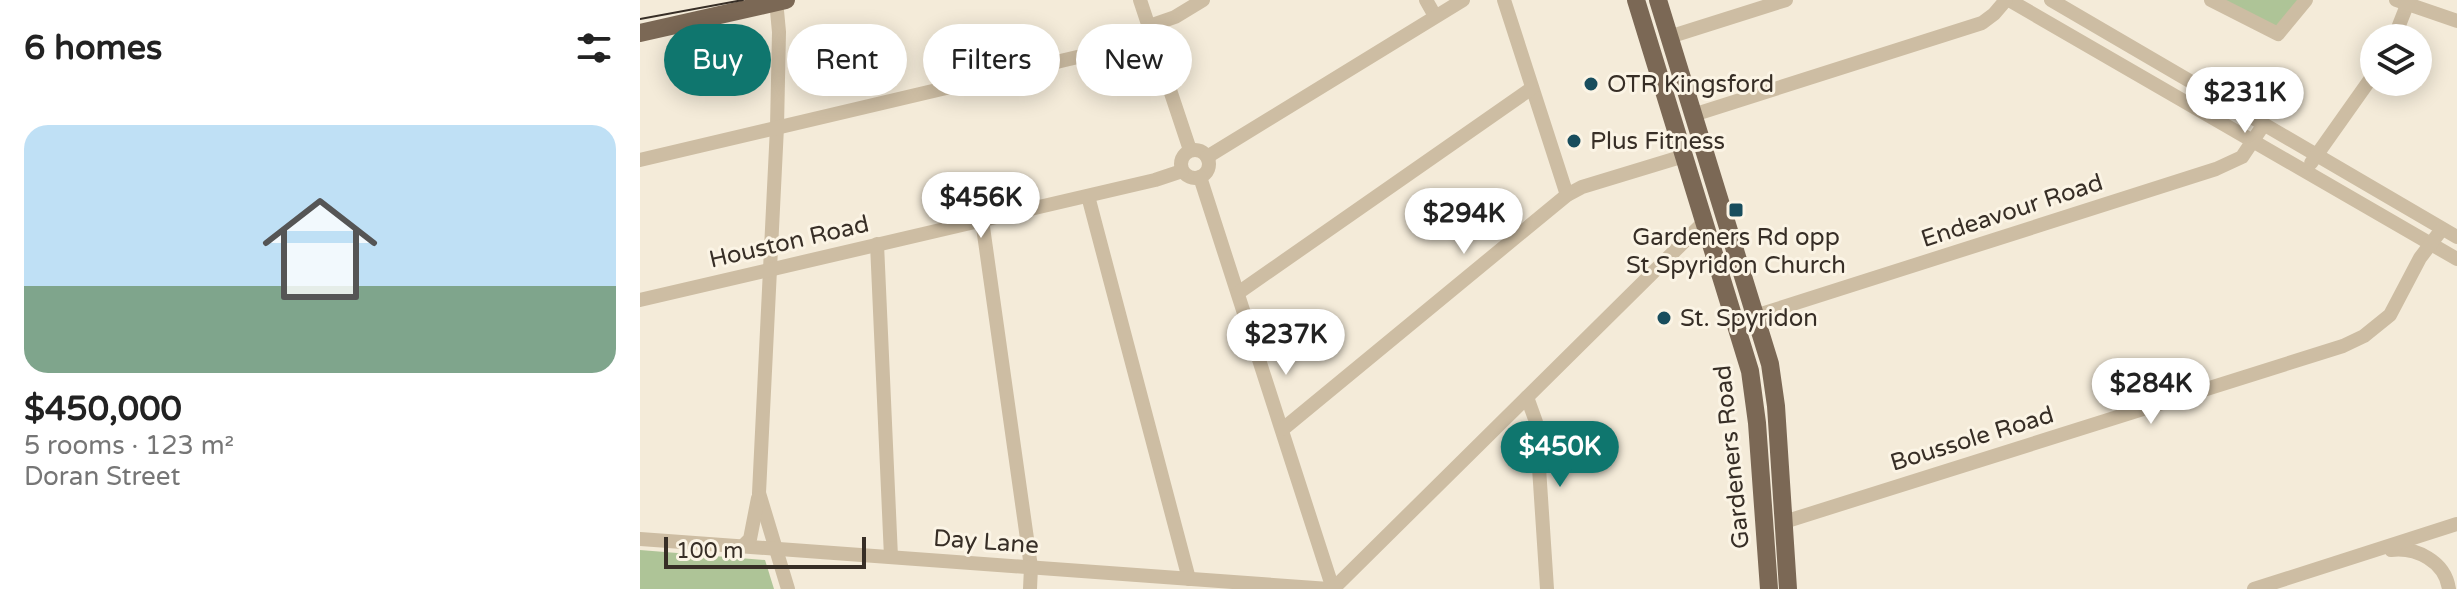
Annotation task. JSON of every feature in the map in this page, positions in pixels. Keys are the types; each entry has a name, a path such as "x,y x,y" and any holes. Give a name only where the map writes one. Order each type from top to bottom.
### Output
{"main road":[{"name":"Gardeners Road","path":"1636,0 1750,371 1757,423 1769,589"},
{"name":"Gardeners Road","path":"1658,0 1755,316 1774,388 1788,589"},
{"path":"640,33 779,1"}],"street":[{"path":"1140,0 1148,24"},
{"path":"1164,24 1203,0"},
{"path":"1426,0 1435,16"},
{"path":"1207,157 1463,0"},
{"path":"1504,0 1567,195"},
{"path":"1669,37 1786,0"},
{"path":"1693,115 1982,23 2007,0 2457,259"},
{"path":"2211,0 2278,34 2306,0"},
{"path":"743,546 750,539 759,493 777,127 779,1"},
{"path":"2053,1 2457,237"},
{"path":"2398,24 2404,1 2457,21"},
{"path":"640,160 1076,52"},
{"path":"1238,293 1532,88"},
{"path":"2306,170 2360,94"},
{"path":"1172,96 1190,150"},
{"name":"Endeavour Road","path":"1755,316 2216,169 2242,157 2264,124"},
{"path":"1190,150 1200,150 1207,157 1208,170 1200,177 1192,178 1182,171 1182,157 1190,150"},
{"path":"1283,429 1567,195 1582,187 1684,156"},
{"name":"Houston Road","path":"640,300 1088,196 1182,171"},
{"path":"1200,177 1283,429 1331,589 1704,222"},
{"path":"1088,196 1189,579"},
{"path":"982,220 1031,567 1030,589"},
{"name":"Boussole Road","path":"1784,522 2343,346 2364,336 2390,315 2420,258 2442,229"},
{"path":"877,244 891,557"},
{"path":"1527,397 1536,422 1547,589"},
{"path":"759,493 788,589"},
{"path":"2254,589 2457,524"},
{"name":"Day Lane","path":"640,539 1331,589"},
{"path":"2371,552 2405,549 2426,555 2448,580 2449,589"}],"green space":[{"path":"2211,0 2306,0 2278,34"},
{"path":"640,550 765,560 774,589 640,589"}],"tram line":[{"path":"640,19 743,0"}],"place":[{"name":"OTR Kingsford","path":"1591,84"},
{"name":"Plus Fitness","path":"1574,141"},
{"name":"Gardeners Rd opp St Spyridon Church","path":"1736,210"},
{"name":"St. Spyridon","path":"1664,318"}]}
